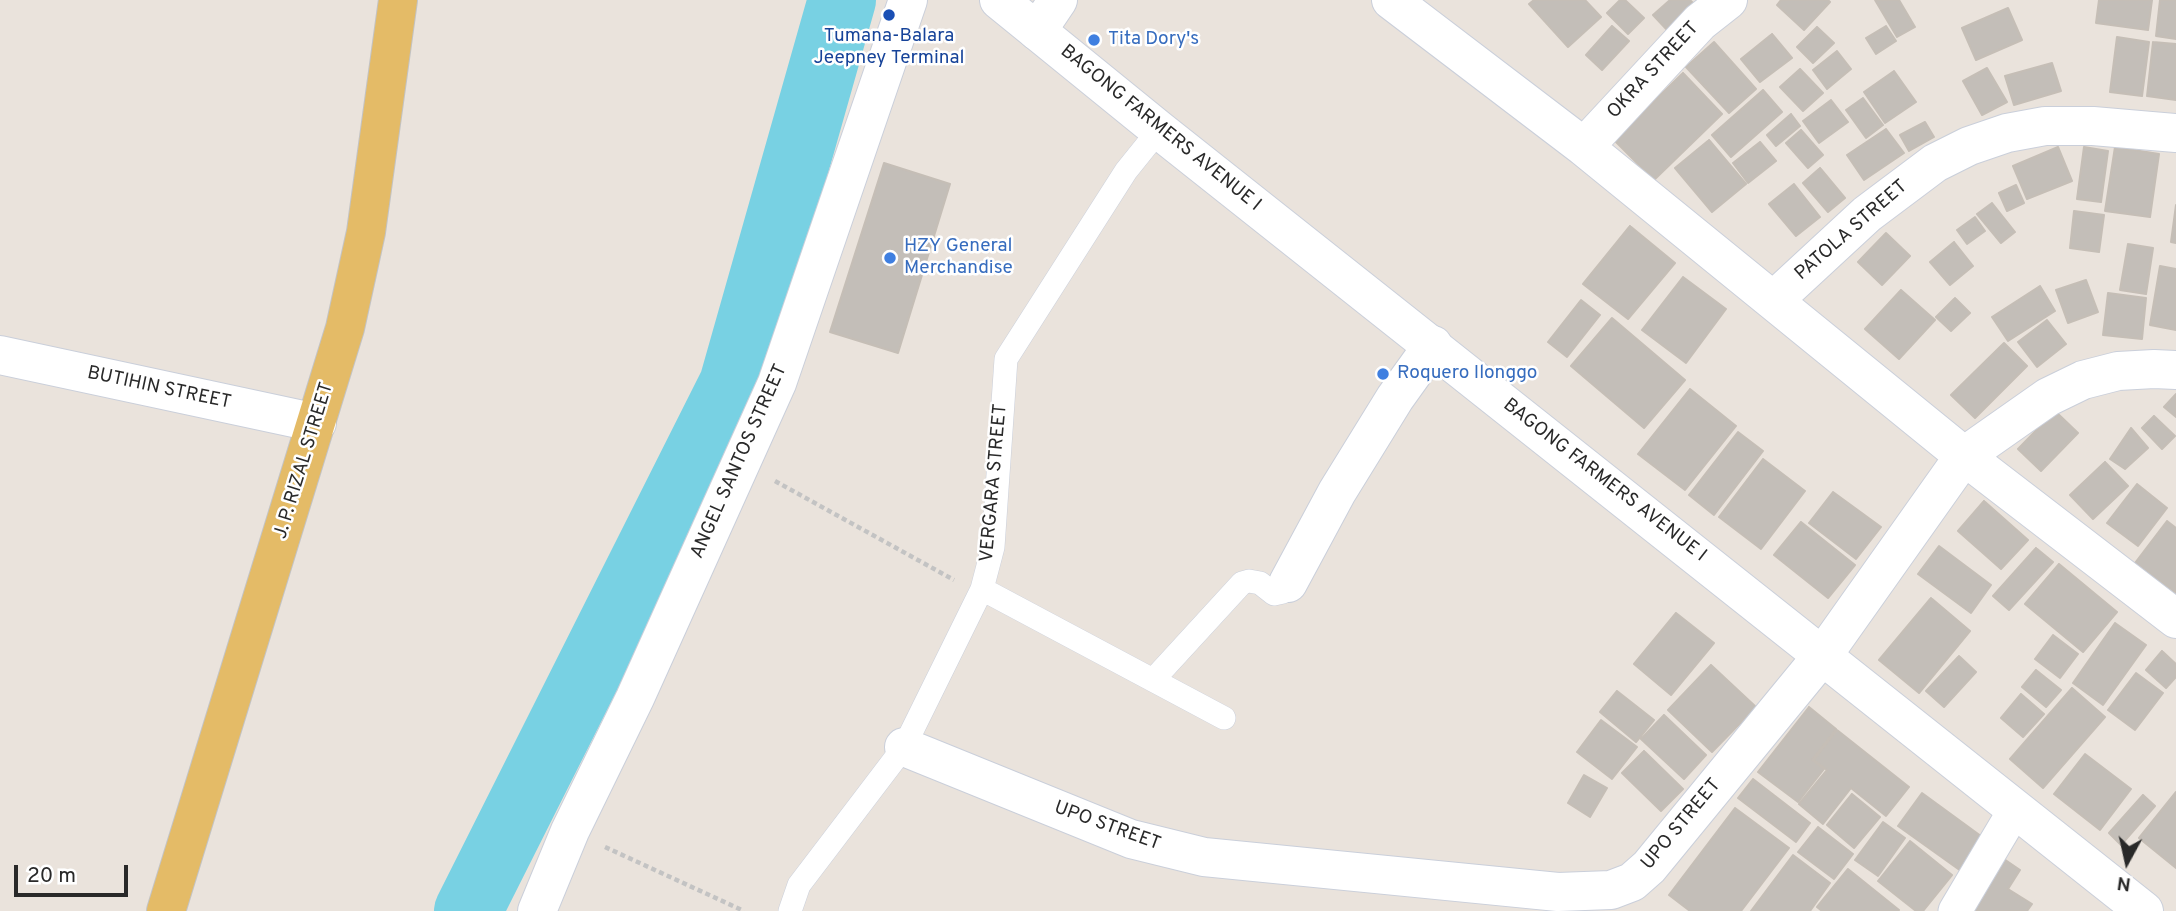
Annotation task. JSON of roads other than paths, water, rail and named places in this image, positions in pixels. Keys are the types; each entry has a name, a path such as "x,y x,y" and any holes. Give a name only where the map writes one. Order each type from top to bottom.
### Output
{"main road":[{"name":"J. P. RIZAL STREET","path":"166,911 345,328 366,232 398,0"}],"street":[{"name":"ANGEL SANTOS STREET","path":"537,911 570,831 635,698 777,383 908,0"},
{"name":"BAGONG FARMERS AVENUE I","path":"999,0 1047,15 1159,130 2144,911"},
{"path":"1391,0 1584,147 1964,456 2176,619"},
{"name":"OKRA STREET","path":"1584,147 1699,22 1728,0"},
{"name":"PATOLA STREET","path":"1774,300 1867,214 1935,163 1969,146 2007,133 2045,126 2093,126 2176,133"},
{"path":"1287,583 1337,492 1395,398 1433,345"},
{"name":"BUTIHIN STREET","path":"0,355 317,423"},
{"name":"UPO STREET","path":"904,747 1131,839 1179,852 1204,857 1558,892 1611,890 1632,882 1649,867 1823,655 1964,456 2048,397 2082,380 2118,371 2176,370"},
{"path":"1955,911 2016,808"}],"lane":[{"name":"VERGARA STREET","path":"790,911 799,886 904,747 981,591 993,547 1006,359 1126,171 1159,130"},
{"path":"1153,680 1242,583 1252,580 1274,594 1283,592 1287,583"},
{"path":"981,591 1224,718"}],"waterway":[{"path":"468,911 733,384 842,0"}],"place":[{"name":"Tumana-Balara Jeepney Terminal","path":"889,15"},
{"name":"Tita Dory's","path":"1094,40"},
{"name":"HZY General Merchandise","path":"890,258"},
{"name":"Roquero Ilonggo","path":"1383,374"}]}
